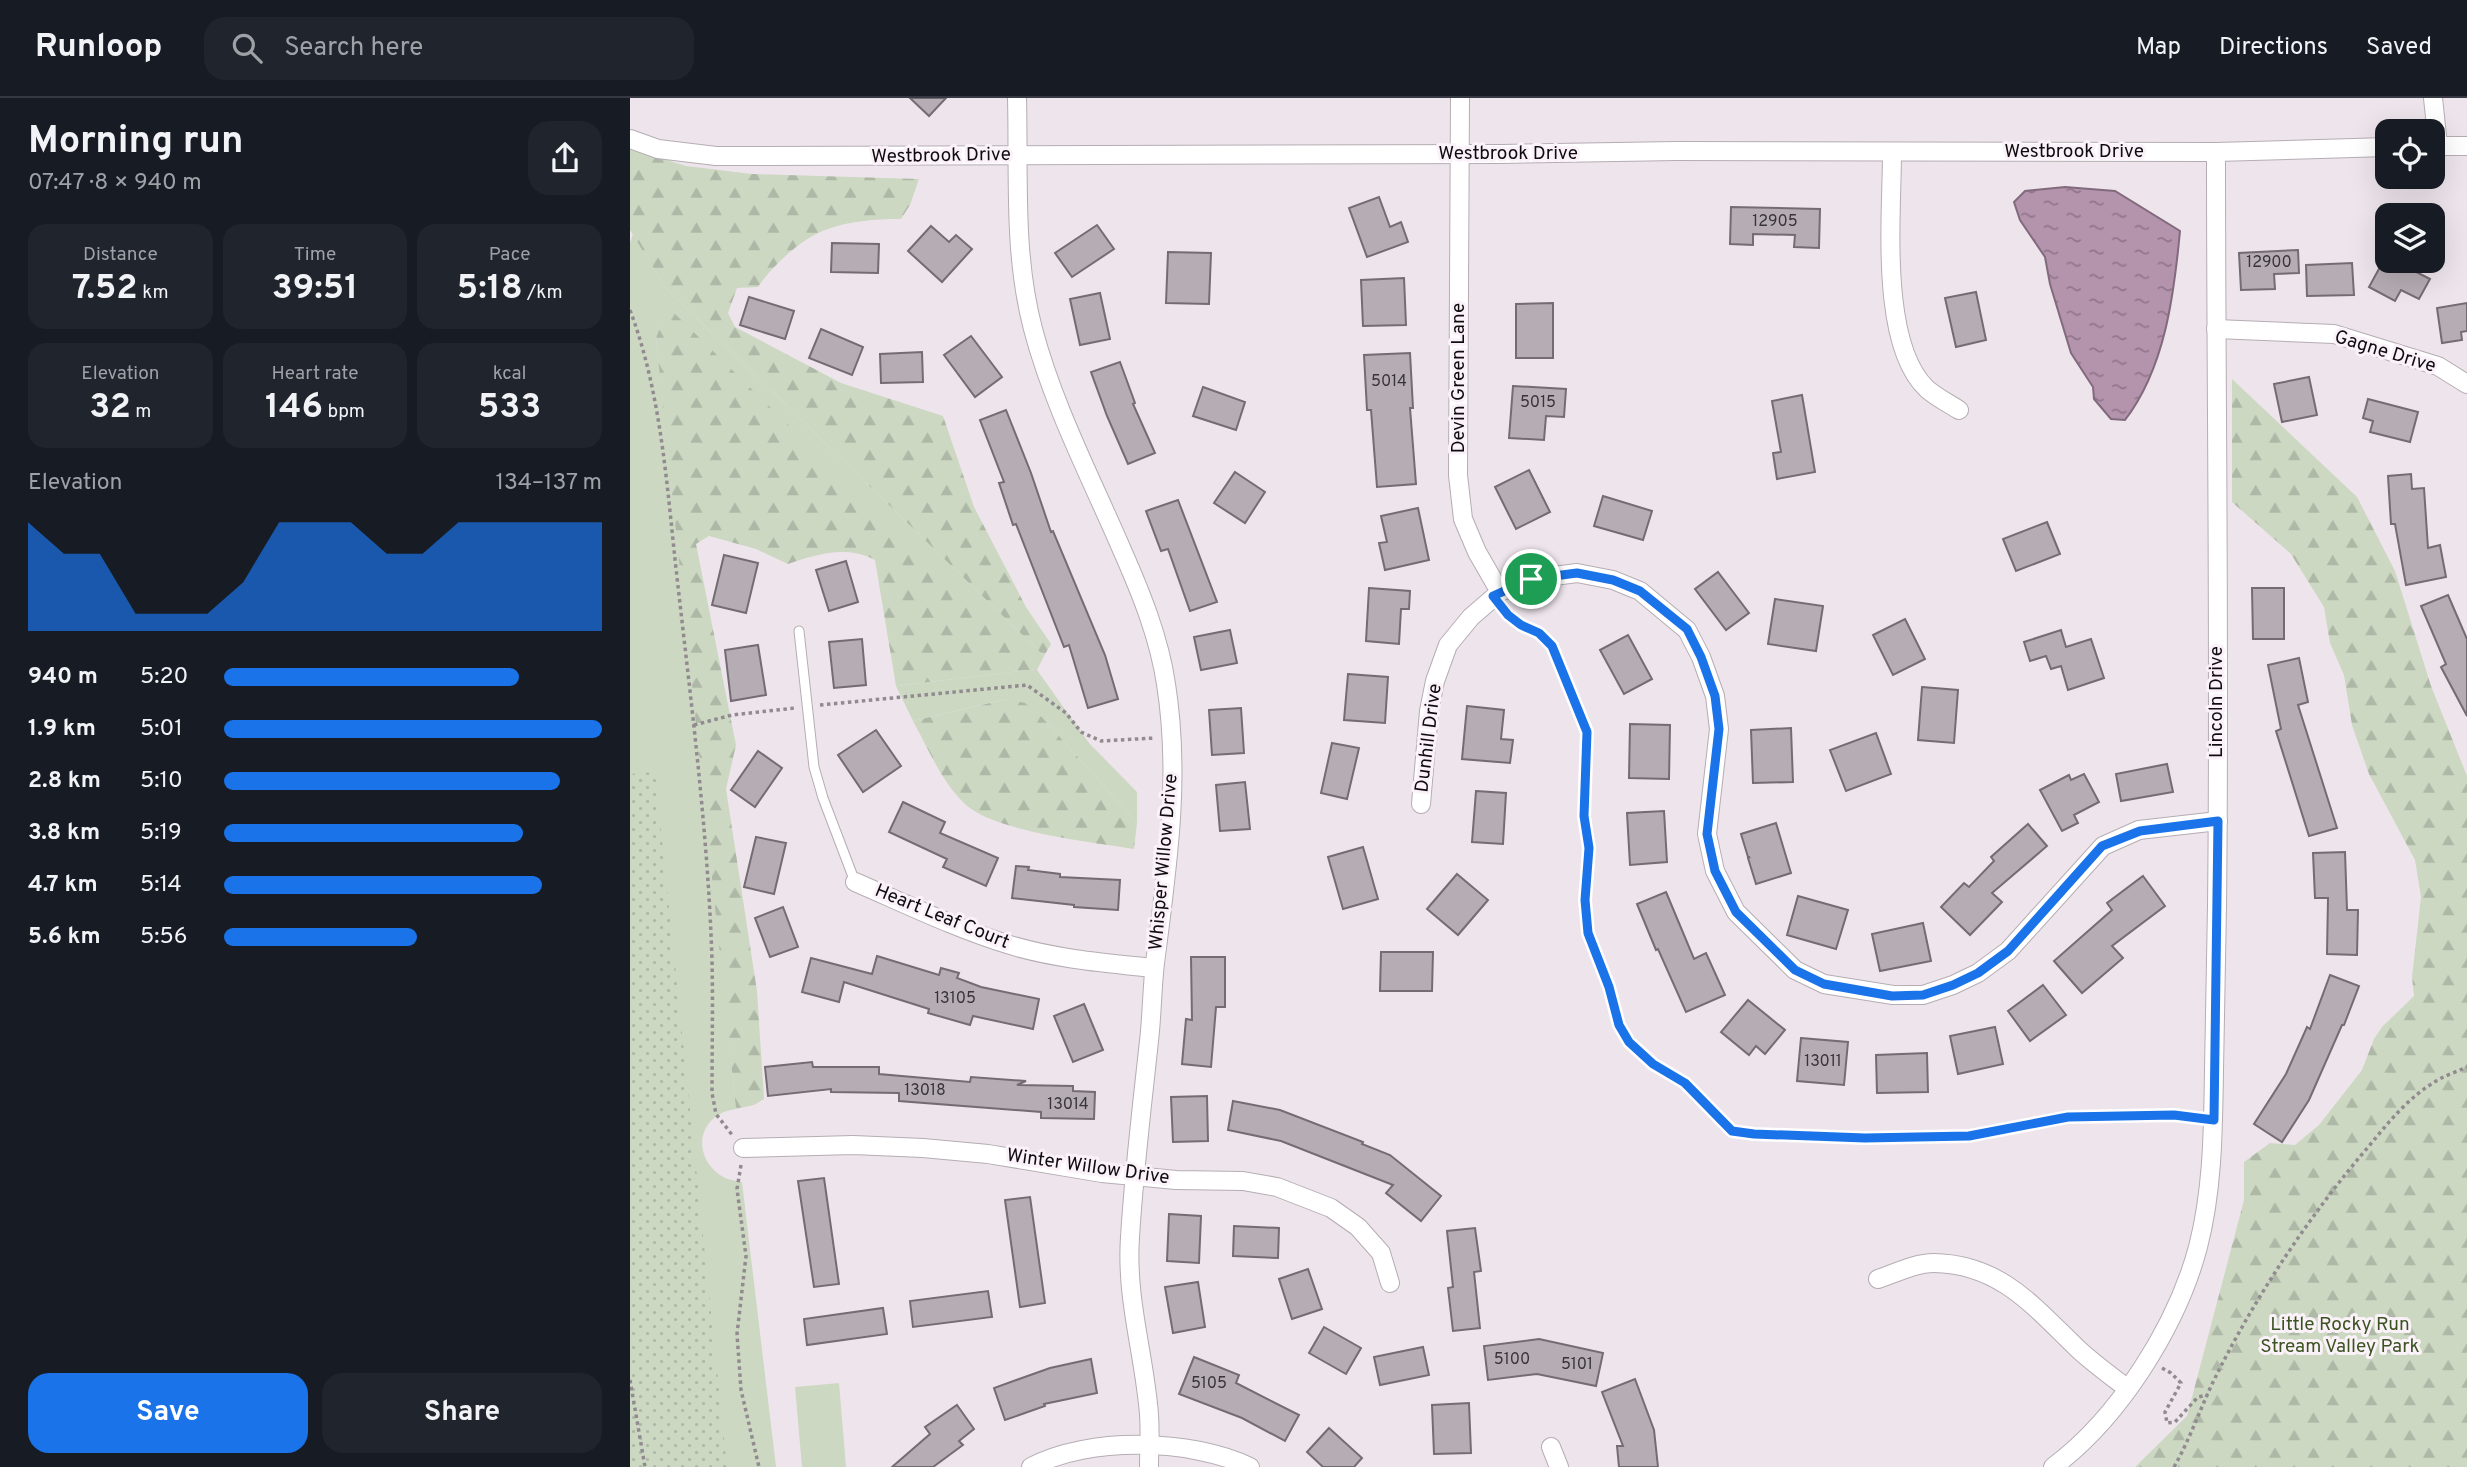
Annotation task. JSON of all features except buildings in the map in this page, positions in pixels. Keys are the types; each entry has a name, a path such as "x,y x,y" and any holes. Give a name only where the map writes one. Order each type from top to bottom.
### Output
{"street":[{"name":"Whisper Willow Drive","path":"1017,98 1017,230 1021,269 1033,330 1067,421 1142,597 1166,680 1173,736 1174,787 1129,1239 1133,1320 1148,1403 1149,1467"},
{"name":"Devin Green Lane","path":"1460,98 1458,475 1463,519 1497,594"},
{"path":"2433,98 2434,119"},
{"name":"Westbrook Drive","path":"630,139 658,149 716,156 2216,152 2375,147"},
{"path":"2445,146 2467,146"},
{"name":"Lincoln Drive","path":"2053,1467 2128,1389 2167,1327 2197,1251 2210,1188 2214,1120 2218,821 2216,152"},
{"path":"1892,153 1891,275 1902,344 1913,372 1927,389 1959,410"},
{"name":"Gagne Drive","path":"2216,329 2334,334 2438,366 2467,384"},
{"name":"Dunhill Drive","path":"1421,804 1429,711 1448,645 1471,617 1497,594 1531,579 1577,573 1613,580 1640,591 1687,629 1701,657 1715,696 1718,718 1707,834 1715,871 1736,912 1795,970 1824,984 1892,996 1923,995 1953,985 1978,973 2008,951 2102,846 2140,831 2218,821"},
{"name":"Heart Leaf Court","path":"855,882 964,930 1013,946 1069,958 1154,968"},
{"name":"Winter Willow Drive","path":"743,1148 853,1145 923,1148 988,1154 1102,1173 1176,1180 1242,1181 1277,1187 1331,1208 1368,1237 1381,1253 1390,1283"},
{"path":"1878,1279 1933,1263 1956,1266 1986,1275 2021,1294 2081,1351 2128,1389"},
{"path":"1031,1467 1085,1449 1149,1446 1189,1448 1220,1454 1250,1467"},
{"path":"1551,1447 1559,1467"}],"lane":[{"path":"799,631 814,767 855,882"}],"path":[{"path":"630,310 640,335 660,431 694,725 712,960 712,1093 716,1114 743,1148 737,1189 746,1255 737,1334 741,1390 759,1467"},
{"path":"1497,594 1508,615 1521,625 1539,633 1552,646 1587,732 1584,803 1589,848 1585,900 1588,933 1609,987 1619,1025 1629,1042 1653,1064 1685,1083 1732,1131 1865,1138 1969,1136 2068,1117 2174,1115 2214,1120"},
{"path":"694,725 732,715 806,706 1027,685 1066,713 1081,732 1101,741 1173,736"},
{"path":"2174,1467 2230,1350 2271,1280 2334,1186 2401,1108 2434,1082 2467,1067"},
{"path":"2147,1362 2171,1373 2181,1383 2165,1412 2167,1423 2175,1422 2197,1397 2208,1395"},
{"path":"630,1380 645,1467"}],"green space":[{"path":"630,149 686,166 752,174 919,179 910,205 901,219 853,223 816,234 788,254 758,287 737,288 728,313 735,327 841,383 943,416 974,507 1026,607 1051,644 1044,656 665,287 630,230"},
{"path":"633,234 665,287 1044,656 1037,670 1089,743 1137,792 1137,823 1040,715 1006,699 913,721 896,686 1036,669 668,308 656,338 694,676 736,1109 723,1112 713,1119 703,1136 702,1147 711,1167 720,1175 742,1182 776,1467 684,1467 630,986 630,243"},
{"path":"668,307 1037,669 896,686 875,560 864,555 843,552 821,554 788,564 756,549 709,536 696,544 736,745 726,789 757,991 764,1099 754,1105 736,1109 656,338"},
{"name":"Little Rocky Run Stream Valley Park","path":"2232,379 2357,497 2395,571 2431,686 2467,776 2467,1467 2135,1467 2187,1416 2244,1200 2244,1162 2270,1143 2295,1145 2319,1125 2362,1070 2374,1039 2382,1027 2414,996 2412,977 2421,897 2415,860 2369,774 2352,725 2344,675 2330,643 2324,607 2291,554 2232,502"},
{"path":"1007,699 1025,703 1040,715 1137,823 1134,849 1019,828 978,813 956,794 942,775 913,721"},
{"path":"655,772 727,1467 630,1467 630,774"},
{"path":"839,1383 846,1467 802,1467 795,1387"}],"water":[{"path":"2065,187 2115,191 2180,231 2171,305 2165,330 2150,378 2125,420 2111,419 2094,399 2093,387 2071,353 2050,284 2045,257 2020,220 2014,202 2025,191"}],"route":[{"path":"1577,573 1613,580 1640,591 1687,629 1701,657 1715,696 1719,729 1707,834 1715,871 1736,912 1795,970 1824,984 1892,996 1923,995 1953,985 1978,973 2008,951 2102,846 2140,831 2218,821 2214,1120 2174,1115 2068,1117 1969,1136 1865,1138 1732,1131 1685,1083 1653,1064 1629,1042 1619,1025 1609,987 1588,933 1585,900 1589,848 1584,816 1587,732 1583,717 1552,646 1539,633 1521,625 1508,615 1493,596 1531,579 1577,573"}]}
